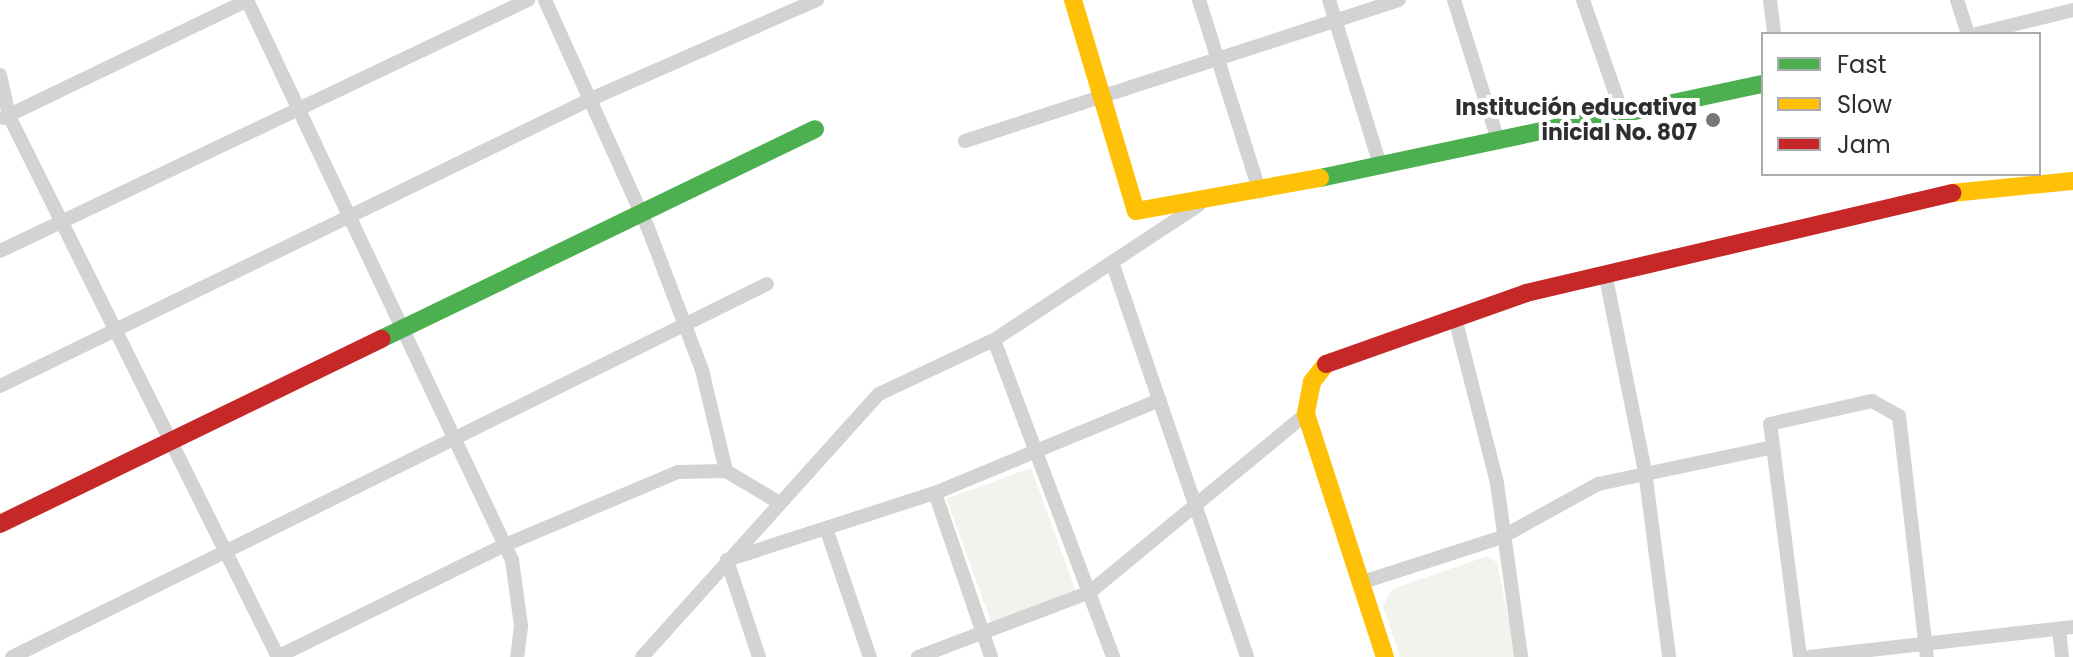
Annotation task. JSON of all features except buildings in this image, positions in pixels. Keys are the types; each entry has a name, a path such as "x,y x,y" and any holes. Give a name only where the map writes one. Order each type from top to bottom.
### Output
{"street":[{"path":"4,118 247,0 505,545 521,626 517,657"},
{"path":"0,251 528,0"},
{"path":"545,0 641,213 685,325 726,471"},
{"path":"0,386 591,99 817,0"},
{"path":"1073,0 1136,211 1260,192 1621,109 1761,84"},
{"path":"1199,0 1260,192"},
{"path":"1329,0 1380,165"},
{"path":"965,141 1399,0"},
{"path":"1454,0 1497,137"},
{"path":"1583,0 1621,109"},
{"path":"1770,0 1774,32"},
{"path":"1957,0 1967,32"},
{"path":"1984,32 2073,10"},
{"path":"0,75 4,118 61,221 278,657 505,545 678,472 726,471 780,503"},
{"path":"0,524 815,129"},
{"path":"1385,657 1306,414 1312,382 1330,359 1605,273 1914,197 2073,181"},
{"path":"642,657 879,394 994,340 1205,201"},
{"path":"1112,262 1247,657"},
{"path":"1605,273 1645,471 1669,657"},
{"path":"12,657 767,284"},
{"path":"1455,318 1497,483 1502,537 1521,657"},
{"path":"994,340 1033,456 1090,592 1113,657"},
{"path":"727,560 827,531 935,493 1033,456 1160,400"},
{"path":"1800,657 1769,448 1770,424 1872,401 1899,416 1926,650"},
{"path":"918,657 1090,592 1196,501 1306,414"},
{"path":"1363,582 1502,537 1598,484 1645,471 1769,448"},
{"path":"935,493 991,657"},
{"path":"827,531 870,657"},
{"path":"727,560 759,657"},
{"path":"1809,657 1926,650 2066,628 2062,657"}],"shaded area":[{"path":"1031,468 1076,592 992,623 946,499"},
{"path":"1488,556 1497,563 1516,657 1400,657 1383,606 1392,589"}],"traffic: fast":[{"path":"1320,178 1761,84"},
{"path":"381,339 815,129"}],"traffic: slow":[{"path":"1073,0 1136,211 1320,178"},
{"path":"1952,193 2073,181"},
{"path":"1326,364 1312,382 1306,414 1385,657"}],"traffic: jam":[{"path":"1326,364 1526,293 1952,193"},
{"path":"0,524 381,339"}],"place":[{"name":"Institución educativa inicial No. 807","path":"1713,120"}]}
